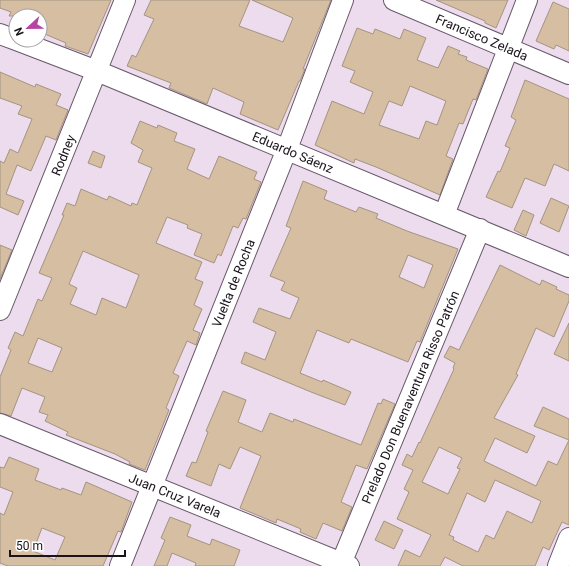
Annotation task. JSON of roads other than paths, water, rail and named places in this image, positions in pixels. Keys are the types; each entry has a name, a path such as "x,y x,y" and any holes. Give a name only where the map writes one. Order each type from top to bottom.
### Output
{"street":[{"name":"Rodney","path":"0,310 125,0"},
{"name":"Vuelta de Rocha","path":"120,566 286,149 343,0"},
{"name":"Francisco Zelada","path":"394,0 569,74"},
{"path":"444,215 527,0"},
{"name":"Eduardo Sáenz","path":"37,48 97,71 444,215 480,228 569,267"},
{"name":"Prelado Don Buenaventura Risso Patrón","path":"343,565 480,228"},
{"name":"Juan Cruz Varela","path":"0,424 343,565"},
{"path":"558,566 569,538"}]}
